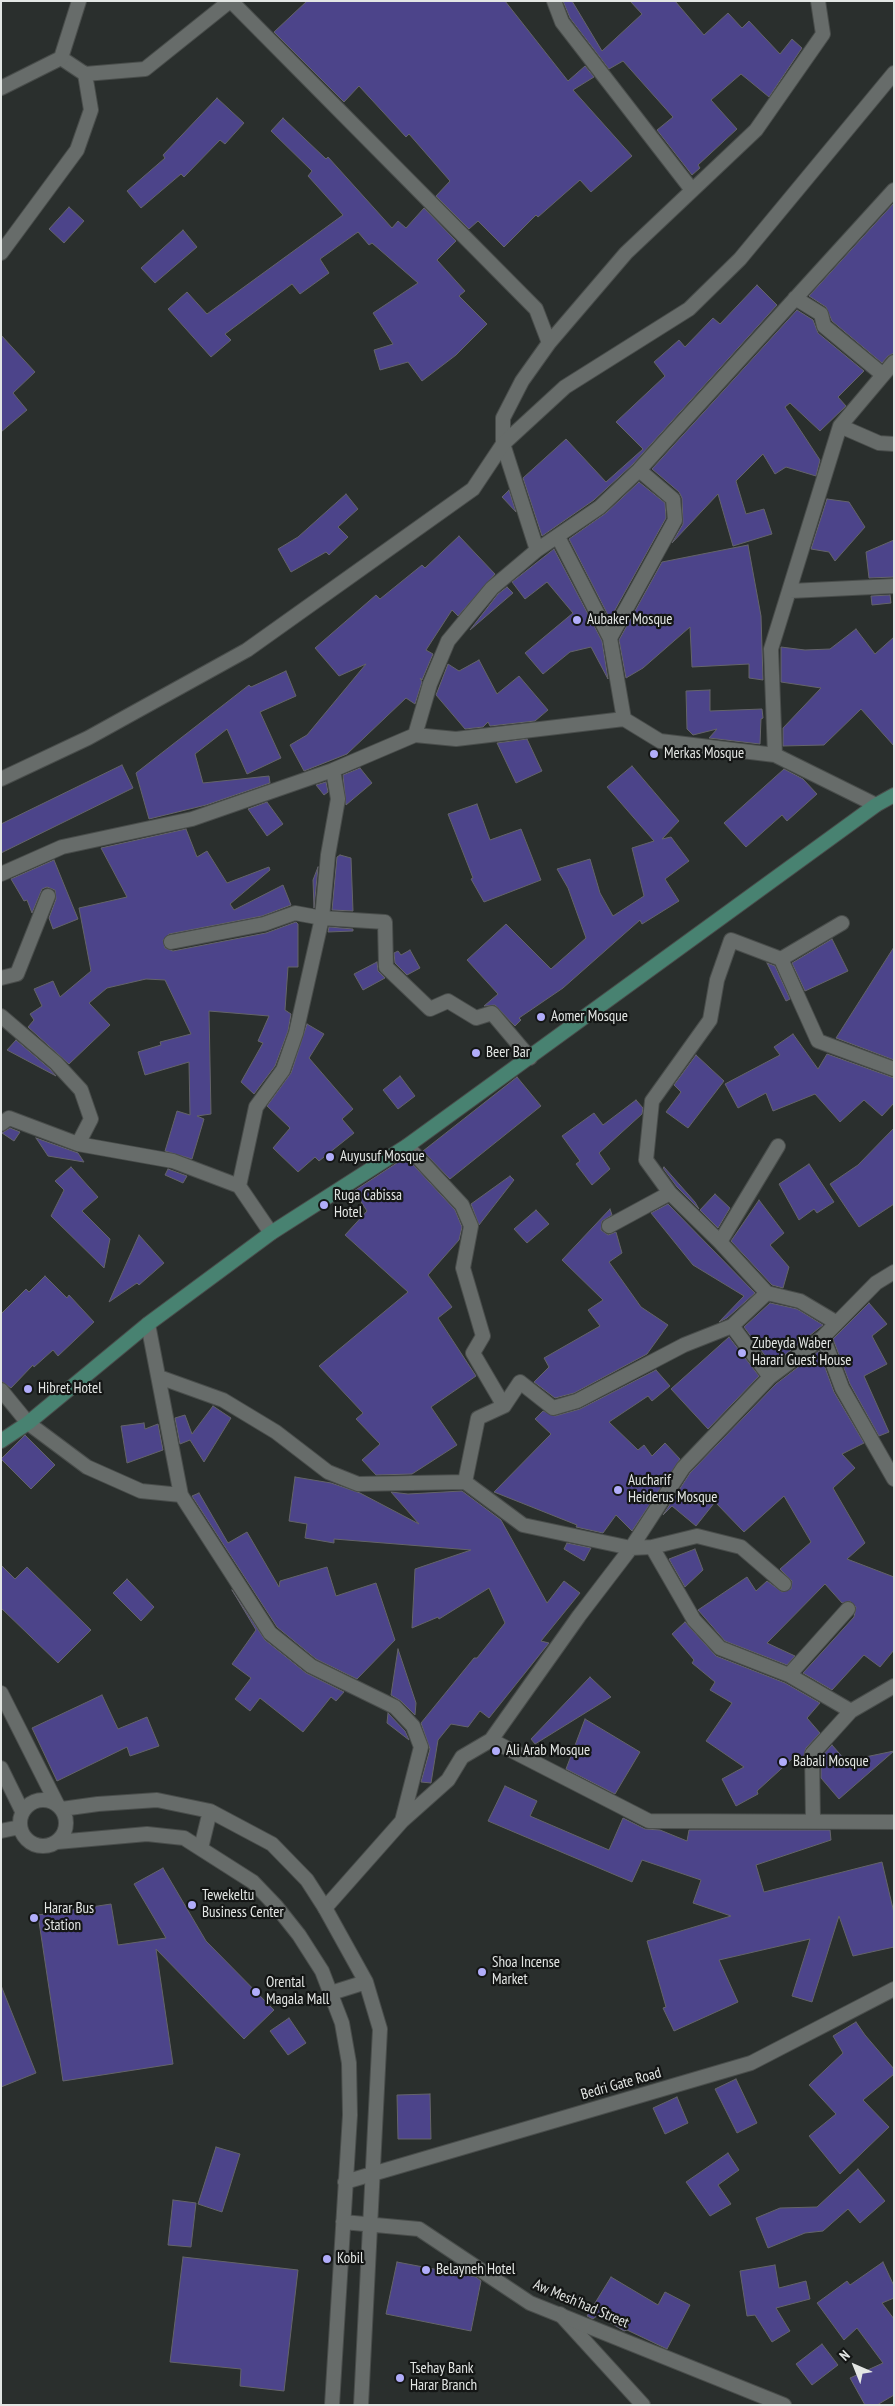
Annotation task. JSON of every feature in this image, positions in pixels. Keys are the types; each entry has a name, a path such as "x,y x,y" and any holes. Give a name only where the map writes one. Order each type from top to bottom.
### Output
{"main road":[{"path":"1,1441 28,1423 148,1324 271,1233 407,1146 876,805 894,795"}],"street":[{"path":"1,88 62,58 79,1"},
{"path":"62,58 85,74 145,69 230,1 536,309 549,343"},
{"path":"554,1 562,22 692,190"},
{"path":"537,550 503,444 504,418 522,381 549,343 626,253 756,130 822,34 818,1"},
{"path":"1,779 88,738 247,650 473,489 503,444 566,388 689,309 740,259 894,73"},
{"path":"1,253 77,150 92,110 85,74"},
{"path":"415,734 430,684 448,641 492,588 537,550 600,507 638,470 894,190"},
{"path":"796,298 822,314 824,326 882,374"},
{"path":"775,755 771,649 840,426 894,362"},
{"path":"840,426 879,443 894,444"},
{"path":"610,638 675,520 673,499 638,470"},
{"path":"558,537 610,638 624,719"},
{"path":"790,591 894,586"},
{"path":"1,874 62,847 192,819 333,770 415,734 456,739 624,719 660,741 775,755 876,805"},
{"path":"239,1186 256,1107 283,1070 296,1033 322,918 328,855 338,799 333,770"},
{"path":"1,978 17,974 48,896"},
{"path":"171,942 264,924 294,913 322,918 385,922 386,967 430,1009 448,1001 476,1018 492,1013 530,1058"},
{"path":"781,958 842,923"},
{"path":"837,1322 800,1301 767,1293 720,1242 670,1193 646,1160 652,1101 710,1020 716,980 731,940 781,958 818,1041 894,1069"},
{"path":"1,1016 56,1063 81,1090 91,1119 78,1144"},
{"path":"1,1124 9,1118 78,1144 173,1160 239,1186 271,1233"},
{"path":"407,1146 462,1205 471,1226 463,1268 483,1336 473,1353 504,1406"},
{"path":"720,1242 778,1146"},
{"path":"609,1226 670,1193"},
{"path":"325,1908 402,1821 448,1780 462,1757 491,1740 630,1548 683,1468 770,1377 823,1337 876,1282 894,1272"},
{"path":"465,1482 478,1418 504,1406 520,1382 552,1408 577,1402 684,1345 732,1326 767,1293"},
{"path":"148,1324 181,1495 270,1633 311,1666 395,1707 413,1726 421,1747 402,1821"},
{"path":"732,1326 770,1377"},
{"path":"823,1337 842,1388 894,1479"},
{"path":"158,1377 223,1400 276,1432 328,1472 358,1484 465,1482 523,1525 630,1548 652,1547 698,1536 741,1547 784,1584"},
{"path":"1,1390 28,1423 87,1467 141,1491 181,1495"},
{"path":"652,1547 694,1620 720,1648 789,1675 851,1711"},
{"path":"789,1675 848,1608"},
{"path":"813,1821 812,1754 851,1711 894,1686"},
{"path":"1,1693 66,1816 66,1830 57,1842"},
{"path":"491,1740 649,1821 894,1822"},
{"path":"1,1768 22,1811 20,1827 27,1840 42,1846 57,1842 148,1834 184,1838 253,1882 276,1906 299,1935 322,1970 342,2023 349,2063 350,2115 332,2405"},
{"path":"22,1811 34,1800 50,1800 60,1806 157,1800 210,1811 272,1844 307,1880 325,1908 366,1982 380,2029 361,2405"},
{"path":"201,1848 210,1811"},
{"path":"1,1831 20,1827"},
{"path":"331,1993 366,1982"},
{"name":"Bedri Gate Road","path":"345,2182 751,2063 894,1989"},
{"name":"Aw Mesh'had Street","path":"343,2222 419,2229 530,2303 784,2405"},
{"path":"560,2314 643,2405"}],"building":[{"path":"307,1 505,1 568,81 585,66 594,77 573,90 632,156 591,192 580,180 538,217 536,215 504,247 478,221 469,229 436,196 450,181 409,134 406,137 359,86 344,102 274,32"},
{"path":"563,1 572,1 602,51 642,14 630,1 675,1 704,35 728,13 742,28 749,21 780,54 792,39 802,48 769,97 741,74 711,100 737,129 698,165 700,168 692,175 657,130 673,117 623,61 609,69 570,18"},
{"path":"217,98 244,123 225,144 220,140 184,177 181,174 141,208 127,191 165,158 163,155"},
{"path":"283,118 326,159 328,157 392,228 398,221 406,228 424,208 456,241 437,260 465,291 459,296 487,324 456,355 422,381 408,362 380,370 374,350 393,344 373,313 418,283 372,243 369,245 358,232 320,259 329,273 300,294 292,284 225,334 231,340 211,357 168,309 187,292 207,314 343,215 308,176 312,171 271,131"},
{"path":"894,203 894,353 888,356 882,363 832,321 826,307 809,296"},
{"path":"69,207 84,221 64,243 49,229"},
{"path":"183,230 197,247 155,283 141,268"},
{"path":"757,285 777,305 633,464 594,500 542,536 523,478 566,439 606,482 643,449 616,422 665,376 654,362 679,340 685,347 713,318 720,324"},
{"path":"797,310 813,320 818,333 864,371 838,397 846,406 820,431 790,403 785,407 820,460 816,476 786,467 775,474 763,454 736,481 746,514 764,509 772,534 733,546 718,494 672,543 683,524 682,498 679,492 652,469"},
{"path":"1,335 35,372 13,393 27,410 1,432"},
{"path":"639,482 665,503 666,518 610,619 569,539 606,513"},
{"path":"509,490 516,512 502,497"},
{"path":"346,494 358,509 338,527 348,537 329,555 326,552 291,572 278,549 298,537"},
{"path":"827,499 849,502 865,527 835,561 829,552 811,549"},
{"path":"459,536 495,574 458,616 452,610 426,650 433,654 422,680 420,678 422,682 415,704 406,698 347,754 304,771 290,745 307,735 366,664 339,676 315,648 376,595 380,599 422,565 425,568"},
{"path":"894,540 894,577 869,578 866,552"},
{"path":"748,545 761,616 763,680 749,678 749,664 692,667 690,627 643,668 626,678 619,640 662,562"},
{"path":"554,549 602,641 608,679 591,647 570,652 543,674 525,653 573,613 547,582 525,599 512,582"},
{"path":"507,587 513,593 470,630 498,594"},
{"path":"890,595 891,603 872,605 871,596"},
{"path":"856,629 875,654 894,637 894,746 861,709 824,745 783,746 783,728 821,688 781,682 781,647 805,650 830,649"},
{"path":"479,660 497,694 519,676 548,710 535,721 490,726 488,722 483,727 465,729 436,695 448,664 459,671"},
{"path":"286,671 296,696 260,712 281,758 247,774 227,729 195,754 203,783 269,776 270,783 206,805 149,819 136,773 249,685 251,687"},
{"path":"710,690 710,711 762,709 763,718 761,719 760,744 709,738 717,729 693,735 687,729 686,691"},
{"path":"527,739 542,771 516,783 497,743"},
{"path":"122,765 133,788 1,853 1,824"},
{"path":"632,766 679,821 662,839 671,837 689,861 665,879 679,901 642,924 640,920 563,988 519,1018 521,1020 515,1026 495,1005 484,1006 498,994 467,960 506,924 551,969 586,938 568,888 557,869 590,859 600,893 613,916 644,896 632,848 654,841 607,787"},
{"path":"360,768 372,783 346,805 343,775"},
{"path":"784,769 803,779 817,794 787,821 782,815 746,847 724,823"},
{"path":"326,782 328,792 324,795 316,785"},
{"path":"267,802 283,824 267,836 248,809"},
{"path":"477,804 490,840 521,829 541,880 484,902 471,879 473,878 448,814"},
{"path":"186,829 197,857 207,851 227,883 269,867 270,870 230,904 234,910 283,885 291,905 262,916 169,934 163,940 165,948 173,951 266,933 296,922 298,924 298,967 288,967 285,1010 291,1014 288,1031 275,1066 254,1094 241,1082 263,1043 258,1041 269,1016 209,1011 211,1114 197,1116 204,1119 192,1159 165,1151 177,1111 190,1115 189,1062 145,1075 138,1052 161,1045 160,1042 191,1034 165,980 146,979 107,988 89,1003 110,1025 69,1064 28,1027 34,1020 30,1014 42,1006 34,989 53,981 60,997 91,971 79,908 127,897 101,848"},
{"path":"340,855 351,858 353,911 332,910 337,857"},
{"path":"54,860 78,919 53,929 49,918 56,899 55,890 47,887 42,889 32,913 27,900 24,901 11,879"},
{"path":"318,867 314,908 313,880"},
{"path":"329,927 353,929 353,931 328,932"},
{"path":"832,939 848,971 805,991 792,963"},
{"path":"894,947 894,1060 836,1038"},
{"path":"410,950 420,968 407,975 395,963 394,953 398,951 401,955"},
{"path":"377,962 378,971 385,978 363,990 354,974"},
{"path":"767,963 775,966 790,999 786,1001"},
{"path":"307,1024 324,1034 309,1058 353,1109 342,1119 354,1133 319,1161 315,1157 298,1172 273,1148 290,1128 267,1106 291,1073"},
{"path":"793,1034 818,1069 827,1054 894,1078 894,1103 882,1116 864,1100 840,1122 815,1094 773,1111 766,1093 738,1108 725,1084 780,1055 774,1047"},
{"path":"16,1040 50,1069 56,1076 7,1050"},
{"path":"696,1055 724,1081 688,1128 666,1112 681,1092 674,1085"},
{"path":"400,1076 415,1096 398,1109 383,1090"},
{"path":"517,1077 541,1106 450,1179 423,1151"},
{"path":"636,1100 643,1108 642,1114 599,1153 610,1169 592,1185 576,1164 580,1161 562,1136 594,1113 603,1125"},
{"path":"10,1128 20,1132 14,1141 2,1133"},
{"path":"894,1128 894,1204 859,1227 830,1184 858,1165"},
{"path":"36,1138 78,1153 84,1162 48,1156"},
{"path":"406,1157 455,1210 462,1227 459,1240 428,1275 452,1307 438,1318 476,1376 431,1407 457,1445 412,1474 376,1475 362,1460 380,1444 356,1419 363,1413 319,1366 408,1292 345,1235 367,1211 354,1191"},
{"path":"809,1164 834,1202 817,1213 814,1209 799,1220 779,1184"},
{"path":"71,1167 98,1197 82,1211 110,1239 104,1268 51,1216 64,1190 55,1181"},
{"path":"664,1167 695,1202 699,1209 677,1187"},
{"path":"168,1169 187,1176 183,1183 165,1175"},
{"path":"510,1176 514,1180 479,1225 471,1204"},
{"path":"715,1194 730,1208 718,1228 700,1210"},
{"path":"759,1200 784,1233 770,1245 789,1267 783,1288 772,1285 731,1241"},
{"path":"668,1204 755,1293 727,1318 719,1322 744,1296 693,1265 651,1213"},
{"path":"610,1209 612,1215 602,1221 601,1230 608,1235 616,1232 622,1253 609,1262 641,1307 668,1325 647,1354 574,1393 555,1398 534,1382 549,1367 544,1358 600,1326 588,1310 603,1300 562,1260"},
{"path":"536,1210 549,1224 527,1243 514,1229"},
{"path":"139,1235 164,1263 139,1285 137,1283 109,1302"},
{"path":"45,1276 67,1298 69,1295 94,1322 58,1356 53,1350 34,1367 33,1365 11,1388 1,1381 1,1314 26,1289 29,1292"},
{"path":"770,1303 797,1309 823,1325 772,1365 744,1327"},
{"path":"869,1303 887,1324 872,1336 887,1364 864,1376 889,1432 879,1436 850,1384 833,1339"},
{"path":"729,1337 759,1376 708,1429 671,1389"},
{"path":"819,1351 834,1392 864,1443 842,1454 855,1468 833,1488 865,1543 847,1559 894,1577 894,1650 880,1667 864,1655 832,1690 803,1673 854,1617 856,1607 850,1601 842,1603 825,1584 767,1643 795,1656 787,1665 725,1641 698,1610 747,1577 756,1591 767,1581 782,1592 791,1589 792,1581 780,1569 811,1542 784,1496 744,1532 715,1502 696,1526 672,1506 663,1515 690,1473 776,1384"},
{"path":"656,1370 670,1386 652,1401 648,1396 609,1422 638,1450 644,1445 652,1456 665,1443 680,1459 632,1531 616,1515 603,1533 576,1527 577,1525 494,1492 551,1434 535,1419 543,1411 555,1416 580,1409"},
{"path":"213,1406 231,1418 204,1462 190,1440 180,1444 175,1418 185,1415 192,1434"},
{"path":"144,1423 145,1429 158,1424 163,1450 127,1463 121,1426"},
{"path":"25,1435 55,1465 31,1489 1,1459"},
{"path":"295,1477 331,1483 360,1493 419,1524 391,1492 408,1494 462,1491 501,1520 547,1603 564,1581 580,1593 541,1641 549,1643 489,1718 480,1711 468,1727 451,1724 438,1740 431,1783 421,1782 430,1749 421,1723 505,1623 489,1588 439,1619 438,1617 412,1628 415,1569 471,1550 334,1539 334,1543 305,1538 307,1524 289,1521"},
{"path":"199,1493 228,1543 247,1532 279,1587 280,1581 327,1567 336,1596 376,1583 395,1640 357,1679 316,1659 277,1627 192,1496"},
{"path":"567,1543 591,1548 584,1561 564,1549"},
{"path":"695,1549 703,1570 685,1587 669,1559"},
{"path":"1,1565 15,1579 27,1567 91,1630 58,1663 1,1608"},
{"path":"127,1579 154,1607 141,1621 113,1593"},
{"path":"232,1590 265,1640 306,1673 344,1692 336,1701 331,1697 303,1732 260,1698 250,1711 235,1699 251,1678 232,1664 256,1630"},
{"path":"685,1622 716,1656 785,1683 820,1703 807,1718 820,1733 806,1748 803,1758 801,1756 795,1762 792,1759 757,1791 758,1794 736,1806 722,1779 744,1767 706,1741 732,1703 710,1690 715,1682 692,1663 694,1660 672,1634"},
{"path":"398,1649 416,1703 415,1715 401,1701 391,1695"},
{"path":"590,1677 611,1697 535,1744 531,1739"},
{"path":"102,1695 118,1729 147,1717 159,1746 130,1756 127,1747 57,1781 32,1728"},
{"path":"388,1713 405,1731 409,1740 387,1723"},
{"path":"585,1719 640,1752 615,1794 566,1769"},
{"path":"832,1745 846,1761 894,1751 839,1799 821,1778 821,1757"},
{"path":"505,1786 537,1801 530,1816 609,1850 623,1818 645,1829 660,1830 687,1841 689,1830 830,1830 831,1840 756,1865 764,1892 882,1862 894,1913 894,1947 853,1956 839,1916 812,2002 792,1996 810,1939 719,1960 738,2002 674,2031 663,2008 666,2007 647,1941 731,1916 693,1903 701,1880 642,1860 632,1882 488,1821"},
{"path":"163,1868 206,1941 274,2010 244,2039 156,1949 173,2064 63,2081 38,1915 111,1904 118,1945 166,1938 134,1884"},
{"path":"1,1989 36,2073 1,2087"},
{"path":"289,2018 306,2043 288,2055 270,2031"},
{"path":"856,2022 894,2069 894,2074 863,2100 889,2127 840,2174 809,2136 836,2114 809,2085 843,2053 833,2036"},
{"path":"736,2079 757,2123 737,2133 715,2089"},
{"path":"430,2094 431,2139 398,2139 397,2095"},
{"path":"677,2097 688,2123 665,2134 653,2108"},
{"path":"216,2147 240,2154 222,2212 198,2204"},
{"path":"728,2153 739,2170 718,2185 731,2204 710,2216 686,2182"},
{"path":"858,2169 885,2201 860,2223 848,2209 823,2231 805,2233 768,2248 756,2218 780,2208 817,2207"},
{"path":"173,2200 196,2203 191,2247 168,2245"},
{"path":"183,2257 298,2270 284,2391 240,2386 241,2369 170,2362"},
{"path":"397,2262 476,2277 481,2281 471,2331 386,2314"},
{"path":"883,2262 894,2286 894,2298 882,2303 894,2319 894,2395 877,2405 865,2405 850,2378 883,2363 857,2328 844,2340 817,2303 847,2281 850,2285"},
{"path":"775,2265 779,2288 806,2281 810,2299 776,2308 790,2331 772,2342 755,2315 747,2316 740,2271"},
{"path":"611,2277 658,2305 665,2292 690,2305 667,2349 627,2330 624,2331 598,2315 593,2319 587,2316"},
{"path":"822,2344 838,2365 812,2385 796,2364"}],"place":[{"name":"Aubaker Mosque","path":"577,620"},
{"name":"Merkas Mosque","path":"654,754"},
{"name":"Aomer Mosque","path":"541,1017"},
{"name":"Beer Bar","path":"476,1053"},
{"name":"Auyusuf Mosque","path":"330,1157"},
{"name":"Ruga Cabissa Hotel","path":"324,1205"},
{"name":"Zubeyda Waber Harari Guest House","path":"742,1353"},
{"name":"Hibret Hotel","path":"28,1389"},
{"name":"Aucharif Heiderus Mosque","path":"618,1490"},
{"name":"Ali Arab Mosque","path":"496,1751"},
{"name":"Babali Mosque","path":"783,1762"},
{"name":"Tewekeltu Business Center","path":"192,1905"},
{"name":"Harar Bus Station","path":"34,1918"},
{"name":"Shoa Incense Market","path":"482,1972"},
{"name":"Orental Magala Mall","path":"256,1992"},
{"name":"Kobil","path":"327,2259"},
{"name":"Belayneh Hotel","path":"426,2270"},
{"name":"Tsehay Bank Harar Branch","path":"400,2378"}]}
